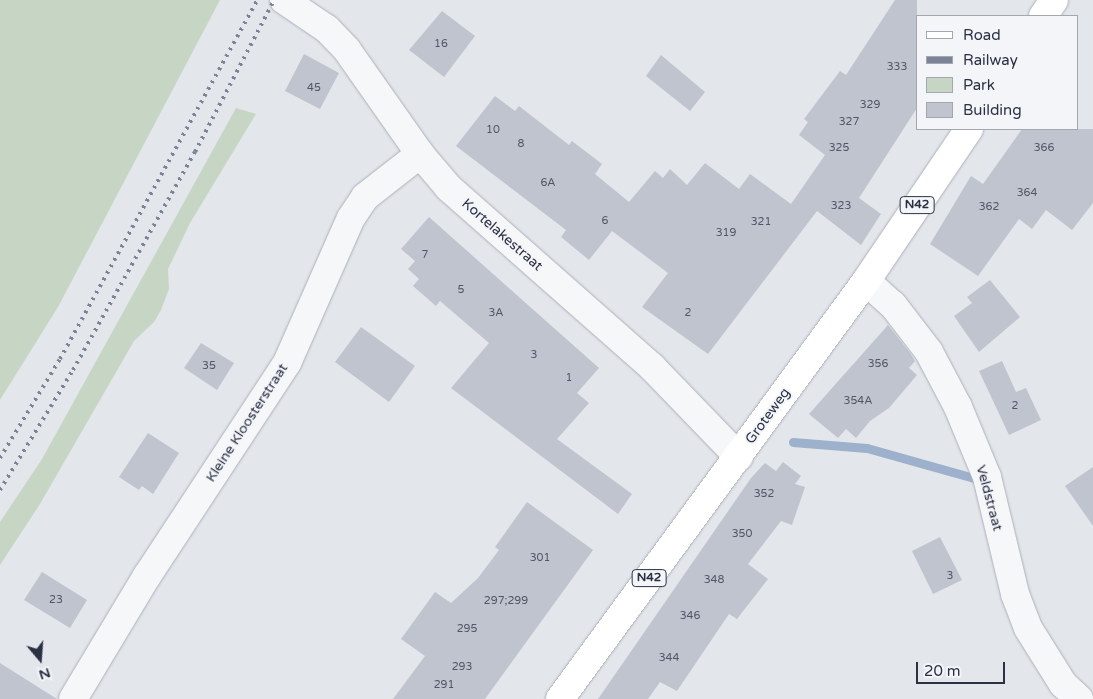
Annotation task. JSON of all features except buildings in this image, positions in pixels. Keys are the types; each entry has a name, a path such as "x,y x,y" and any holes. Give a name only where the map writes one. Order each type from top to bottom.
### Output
{"main road":[{"path":"1044,15 1054,0"},
{"name":"Groteweg","path":"560,699 866,281 968,130"}],"street":[{"name":"Kortelakestraat","path":"284,0 326,29 347,50 420,154 449,188 652,367 739,457"},
{"name":"Kleine Kloosterstraat","path":"73,699 148,576 287,363 356,211 365,197 420,154"},
{"name":"Veldstraat","path":"866,281 893,305 928,352 958,407 987,477 1015,594 1028,628 1064,684 1079,699"}],"green space":[{"path":"0,0 220,0 58,307 0,400"},
{"path":"236,108 256,114 190,223 168,269 169,289 161,310 154,322 134,341 40,504 0,565 0,522 42,459"}],"waterway":[{"path":"793,442 867,448 974,478"}],"railway":[{"path":"0,458 60,359 257,0"},
{"path":"0,490 73,370 195,152 274,0"}]}
